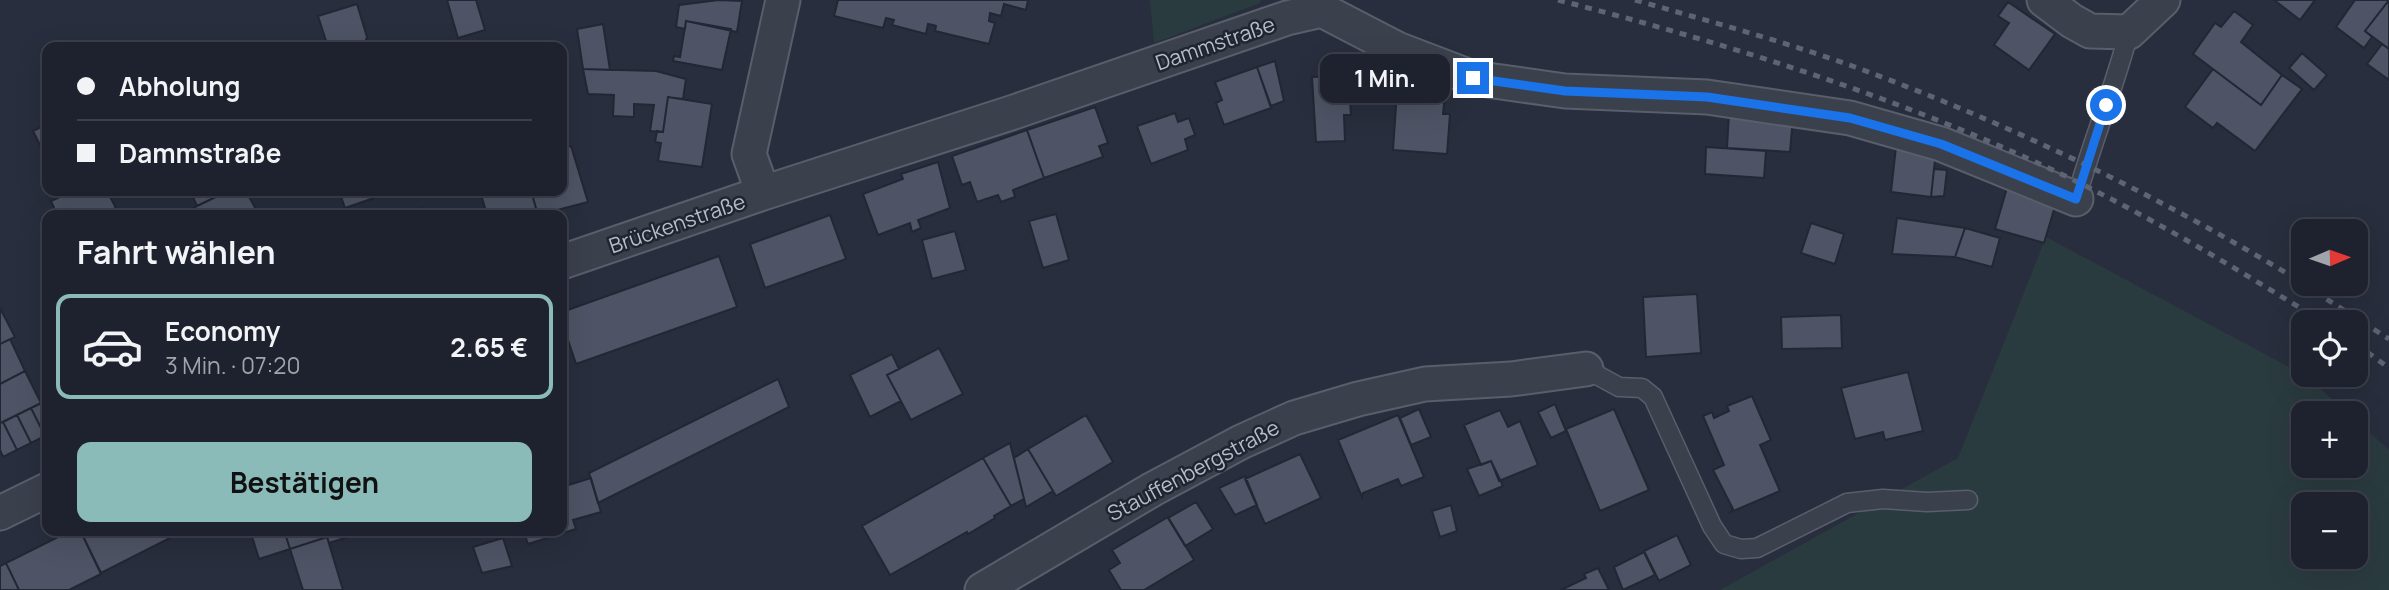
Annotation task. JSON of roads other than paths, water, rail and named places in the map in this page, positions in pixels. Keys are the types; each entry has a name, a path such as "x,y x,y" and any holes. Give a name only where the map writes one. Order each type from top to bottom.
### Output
{"street":[{"name":"Brückenstraße","path":"567,260 763,193 749,154 783,0"},
{"path":"2044,0 2090,31 2129,32 2163,0"},
{"name":"Dammstraße","path":"763,193 1014,112 1287,18 1322,10 1397,49 1473,78 1565,91 1707,97 1850,118 1941,144 2076,199"},
{"name":"Stauffenbergstraße","path":"982,590 1153,489 1241,442 1294,418 1358,399 1425,384 1511,379 1586,369"},
{"path":"0,513 42,492"}],"lane":[{"path":"2076,199 2090,149 2122,61 2129,32"},
{"path":"1586,369 1619,387 1642,388 1653,397 1712,526 1724,544 1741,549 1757,548 1847,503 1883,499 1927,502 1968,500"}],"railway":[{"path":"1558,0 1813,74 1937,120 2093,190 2226,263 2303,310"},
{"path":"1635,0 1818,54 1963,109 2136,190 2291,276"},
{"path":"2322,296 2389,339"},
{"path":"2368,353 2389,368"}]}
